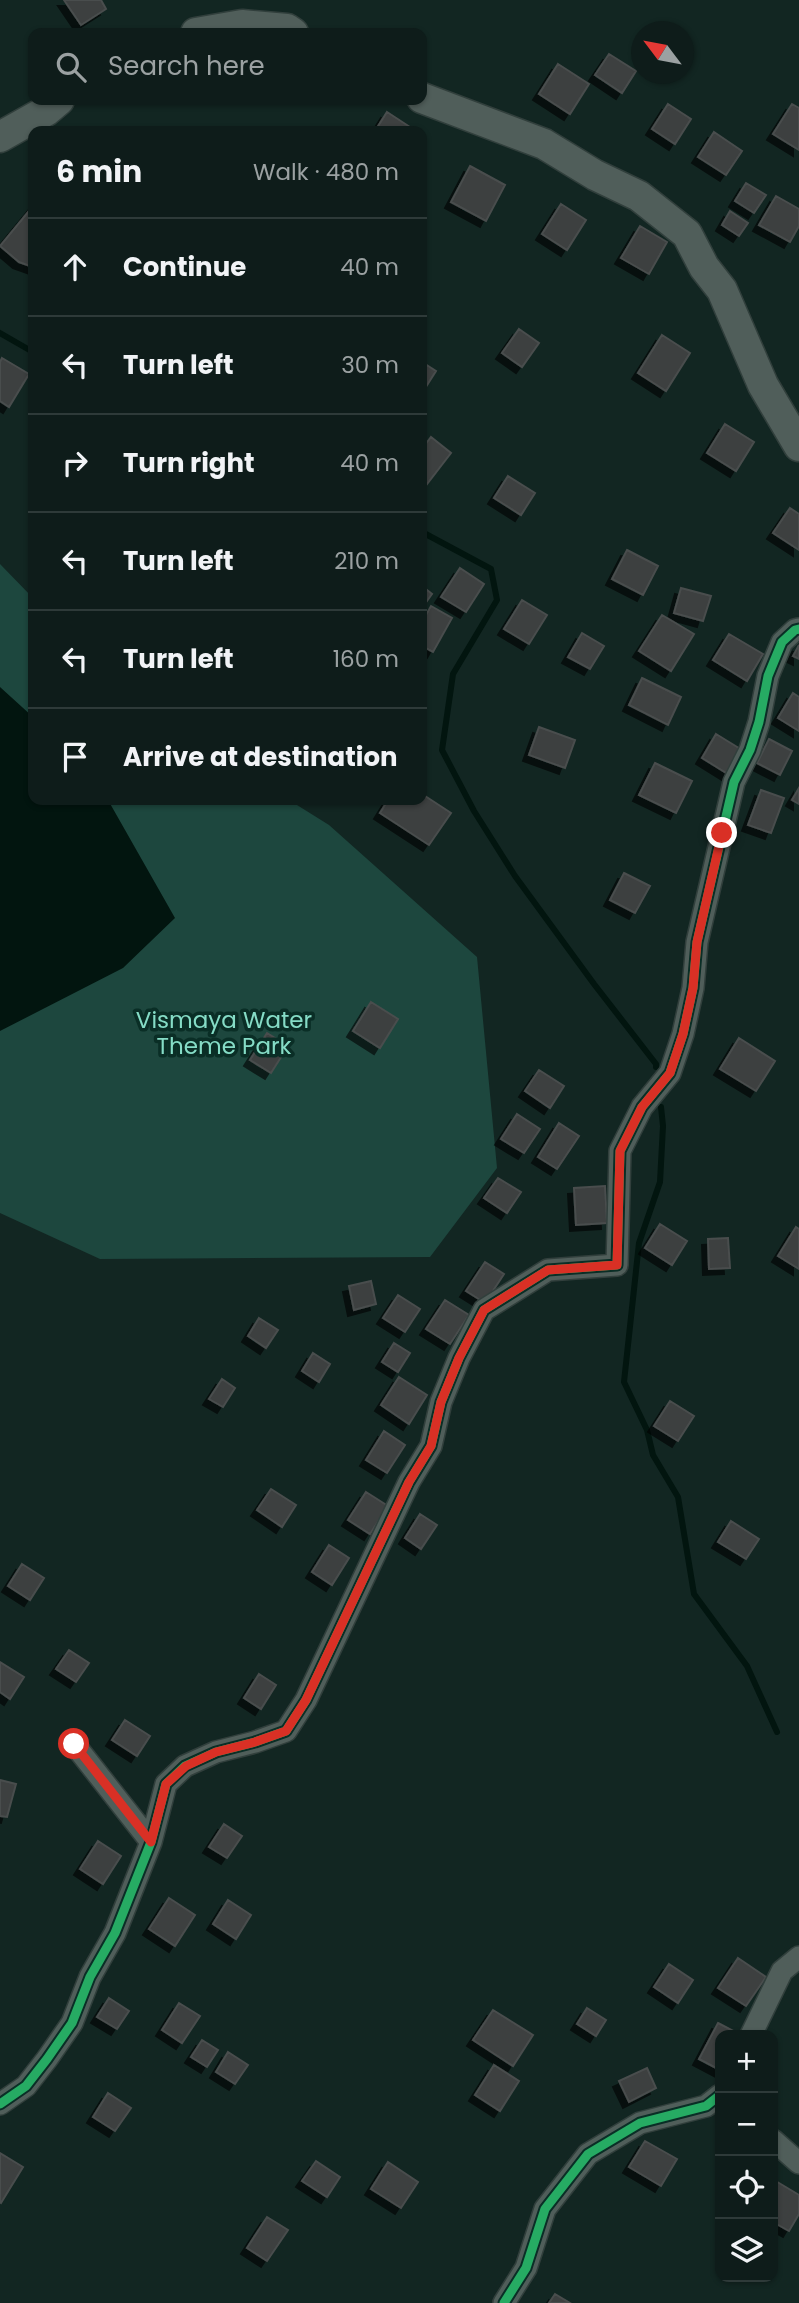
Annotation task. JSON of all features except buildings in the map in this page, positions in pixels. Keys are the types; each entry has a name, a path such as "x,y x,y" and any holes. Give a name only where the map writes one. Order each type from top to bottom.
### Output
{"main road":[{"path":"224,28 242,25 276,28"},
{"path":"427,100 544,144 595,175 639,196 687,234 704,267 722,290 763,385 799,446"},
{"path":"0,137 53,105"}],"street":[{"path":"0,2104 26,2086 72,2023 90,1978 115,1933 151,1842 166,1784 186,1766 216,1752 286,1731 306,1700 409,1482 431,1446 441,1402 459,1358 484,1310 548,1270 617,1265 620,1151 642,1107 670,1073 688,1011 697,942 734,782 750,750 759,722 768,676 782,642 799,629"},
{"path":"74,1744 151,1842"},
{"path":"753,2030 782,1971 799,1957"},
{"path":"504,2303 526,2268 545,2209 588,2154 640,2123 706,2106 715,2100"},
{"path":"778,2144 799,2163"}],"green space":[{"name":"Vismaya Water Theme Park","path":"0,564 28,593 28,805 297,805 329,825 477,957 497,1168 430,1257 100,1259 0,1213"}],"shaded area":[{"path":"0,687 28,712 28,805 111,805 175,918 123,968 0,1031"}],"waterway":[{"path":"0,333 28,349"},
{"path":"427,535 491,569 497,600 453,674 442,750 474,811 515,876 656,1067"},
{"path":"661,1107 663,1126 660,1182 639,1243 624,1382 647,1430 653,1455 678,1497 694,1594 747,1666 777,1732"}],"cycle path":[{"path":"0,2104 26,2086 72,2023 90,1977 115,1933 151,1842 166,1784 185,1766 216,1752 286,1731 306,1700 409,1482 431,1446 441,1402 459,1358 484,1310 548,1270 617,1265 620,1151 642,1107 670,1073 683,1034 693,988 697,942 734,782 750,750 759,722 768,676 782,642 799,629"},
{"path":"504,2303 526,2268 545,2209 588,2154 640,2123 706,2106 715,2099"}],"route":[{"path":"74,1744 151,1842 166,1784 186,1766 216,1752 286,1731 306,1700 409,1482 431,1446 441,1402 459,1358 484,1310 548,1270 617,1265 620,1151 642,1107 670,1073 683,1034 693,988 697,942 722,833"}]}
